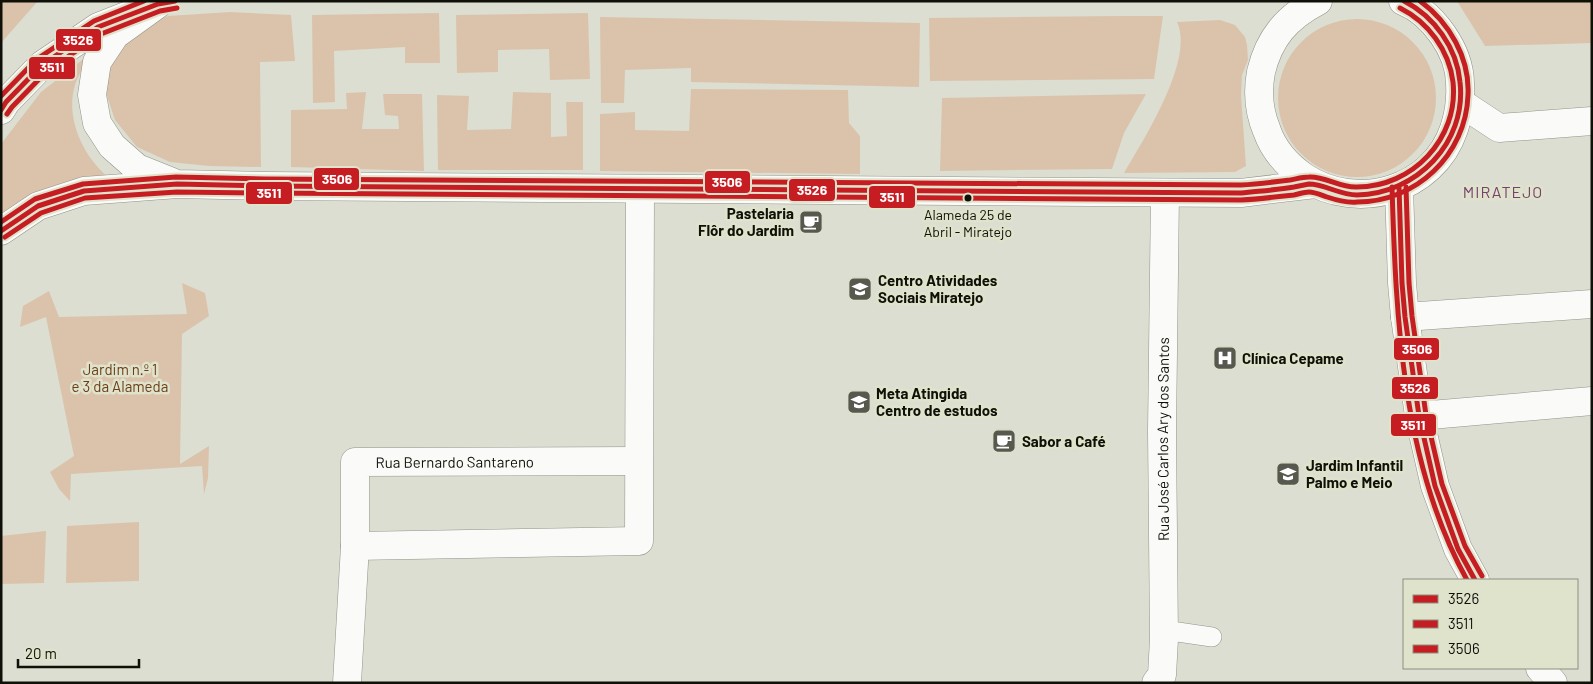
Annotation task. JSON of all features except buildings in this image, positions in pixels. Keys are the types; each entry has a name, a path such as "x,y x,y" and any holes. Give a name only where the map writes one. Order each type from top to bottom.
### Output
{"street":[{"path":"1318,1 1301,10 1279,31 1264,57 1258,86 1261,116 1272,144 1290,168 1315,184 1336,192 1357,195 1378,193 1399,187 1422,173 1441,154 1454,130 1460,103 1460,80 1454,56 1444,36 1428,18 1403,1"},
{"path":"1,110 6,102 42,65 98,27 167,3"},
{"path":"167,3 115,35 97,62 92,95 97,123 112,146 137,168 177,184"},
{"path":"1460,103 1499,128 1592,121"},
{"path":"1,231 38,206 84,191 177,184 1241,194 1315,184"},
{"path":"1399,187 1405,318 1419,416 1435,486 1458,549 1474,579"},
{"path":"355,546 639,541 640,189"},
{"name":"Rua José Carlos Ary dos Santos","path":"1156,683 1162,675 1164,630 1162,431 1164,193"},
{"path":"1405,318 1592,304"},
{"path":"1419,416 1592,401"},
{"name":"Rua Bernardo Santareno","path":"347,683 355,546 355,462 638,461"},
{"path":"1541,669 1553,683"}],"lane":[{"path":"1164,630 1212,636"}],"green space":[{"path":"1,1 38,1 1,43"},
{"path":"1457,1 1592,1 1592,43 1485,46"},
{"path":"230,12 291,15 295,61 260,62 261,167 209,166 170,162 137,147 115,120 105,90 110,65 135,30 168,16"},
{"path":"439,13 440,63 405,63 405,47 334,51 335,102 313,103 312,15"},
{"path":"588,13 590,79 550,80 549,49 498,50 498,72 457,73 456,15"},
{"path":"1163,16 1154,79 930,81 929,18"},
{"path":"600,17 920,23 919,87 691,82 691,68 625,70 624,103 601,103"},
{"path":"1365,19 1380,22 1394,28 1413,42 1423,54 1433,75 1436,98 1433,121 1423,142 1413,154 1401,164 1380,174 1365,177 1349,177 1334,174 1313,164 1291,142 1279,113 1278,90 1281,75 1291,54 1313,32 1342,20"},
{"path":"1220,20 1235,25 1245,37 1247,45 1248,60 1242,75 1241,96 1246,166 1235,172 1124,173 1154,121 1173,78 1179,57 1181,38 1177,22"},
{"path":"86,57 87,63 78,78 73,93 72,110 75,126 81,142 90,157 113,181 1,223 1,144 41,92"},
{"path":"691,89 848,90 849,123 860,136 860,174 600,171 600,114 635,112 635,130 689,131"},
{"path":"366,92 362,129 399,129 398,116 385,115 383,94 422,94 424,171 291,167 291,110 347,109 346,93"},
{"path":"513,92 551,93 551,137 567,136 566,102 583,102 583,170 438,170 437,95 469,96 467,130 511,129"},
{"path":"1146,94 1124,133 1112,169 940,171 942,98"},
{"name":"Jardim n.º 1 e 3 da Alameda","path":"182,283 205,293 209,316 182,334 180,464 209,446 208,478 204,494 202,466 71,474 70,501 59,489 50,472 74,456 46,317 20,327 23,306 49,291 59,317 187,314"},
{"path":"139,522 139,581 66,583 67,526"},
{"path":"46,531 44,583 1,584 1,536"}],"transit line":[{"name":"3506","path":"1,96 37,59 94,21 144,1"},
{"name":"3526","path":"1,110 6,102 42,65 98,27 158,4 175,1"},
{"name":"3526","path":"1,231 38,206 84,191 177,184 1241,193 1315,184 1351,195 1379,192 1399,186 1417,175 1433,161 1446,144 1455,125 1460,104 1458,69 1449,45 1425,15 1404,1"},
{"name":"3511","path":"5,237 41,213 85,198 177,192 1241,200 1309,192 1345,202 1379,200 1399,194 1418,184 1434,171 1448,155 1458,137 1465,117 1468,81 1456,42 1440,19 1420,1"},
{"name":"3511","path":"7,114 47,71 101,34 160,11 177,8"},
{"name":"3506","path":"1,222 35,199 83,184 176,177 1241,185 1315,177 1351,187 1377,185 1396,179 1413,169 1428,156 1440,140 1448,122 1453,103 1451,70 1442,48 1436,38 1420,21 1400,8"},
{"name":"3511","path":"1392,187 1400,339 1416,439 1428,488 1445,535 1467,579"},
{"name":"3526","path":"1399,187 1402,283 1419,416 1435,486 1458,549 1474,579"},
{"name":"3506","path":"1406,187 1409,283 1426,415 1442,484 1465,546 1482,576"}],"place":[{"name":"Alameda 25 de Abril - Miratejo","path":"968,198"},
{"name":"Pastelaria Flôr do Jardim","path":"811,222"},
{"name":"Centro Atividades Sociais Miratejo","path":"860,289"},
{"name":"Clínica Cepame","path":"1225,358"},
{"name":"Meta Atingida Centro de estudos","path":"859,402"},
{"name":"Sabor a Café","path":"1004,441"},
{"name":"Jardim Infantil Palmo e Meio","path":"1288,474"}],"district":[{"name":"MIRATEJO","path":"1503,191"}]}
